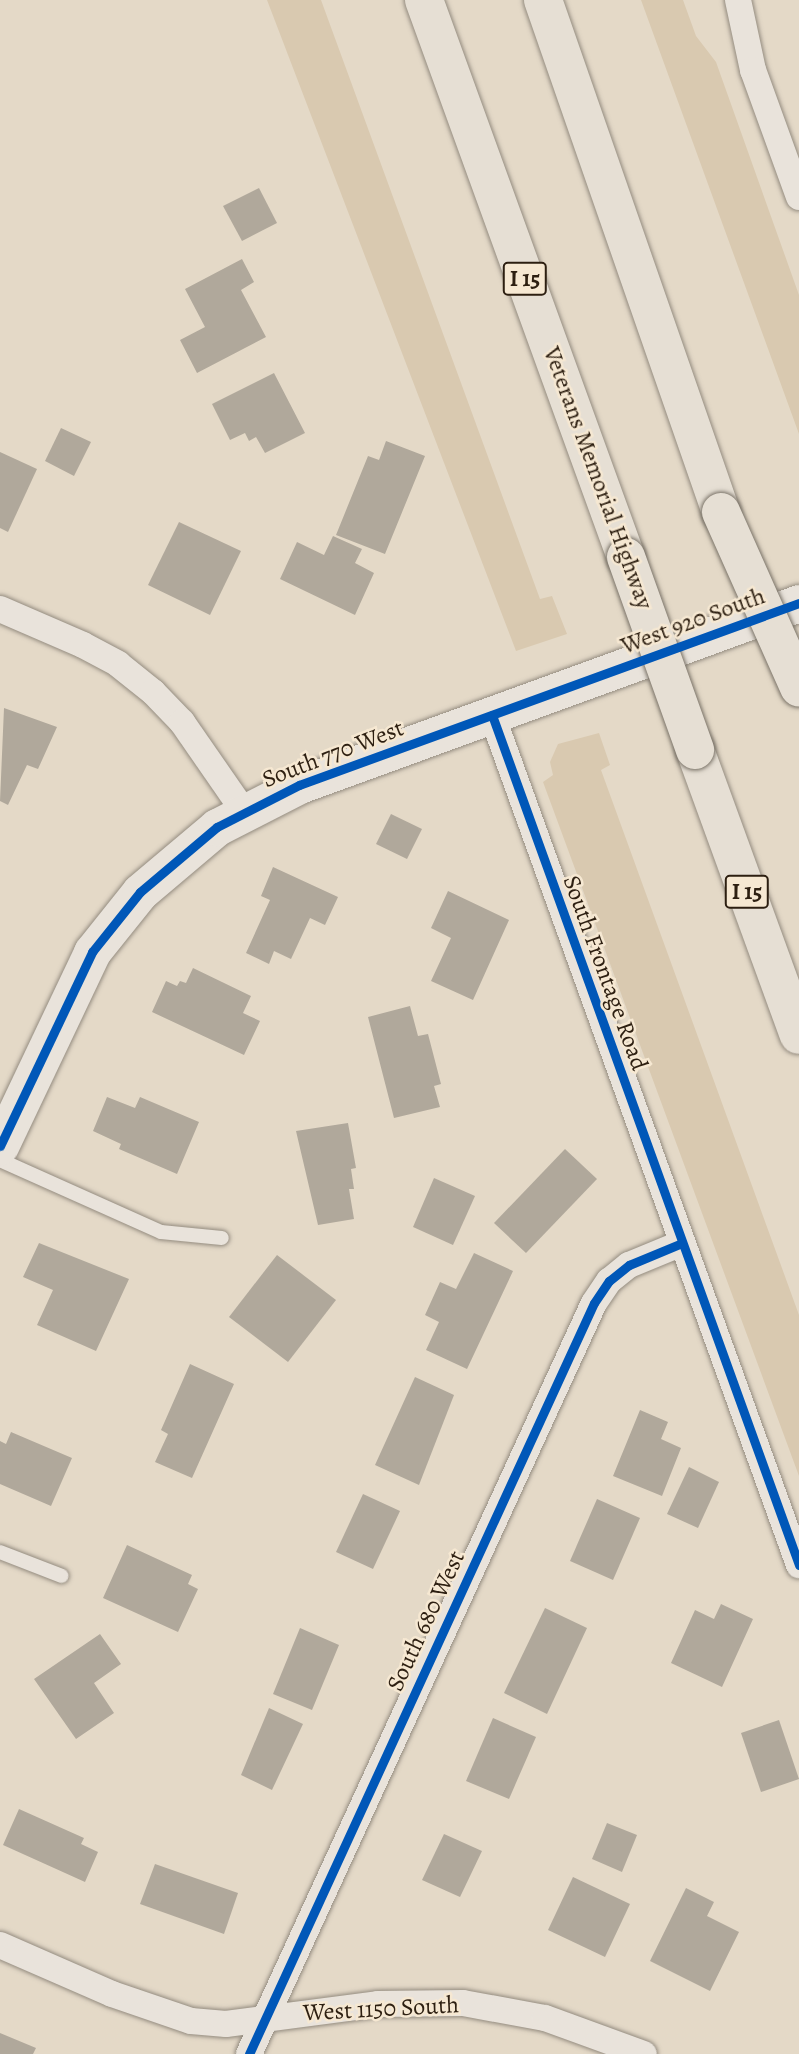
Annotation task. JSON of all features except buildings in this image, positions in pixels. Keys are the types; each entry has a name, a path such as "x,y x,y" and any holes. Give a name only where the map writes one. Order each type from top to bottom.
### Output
{"highway":[{"name":"Veterans Memorial Highway","path":"424,0 799,1035"},
{"path":"543,0 722,512 799,687"}],"street":[{"path":"738,0 753,70 799,197"},
{"name":"West 920 South","path":"599,676 799,603"},
{"path":"0,609 83,645 118,664 153,692 183,722 243,810"},
{"name":"South 770 West","path":"0,1146 63,1008 99,942 166,867 243,810 299,785 599,676"},
{"name":"South Frontage Road","path":"492,715 799,1565"},
{"name":"South 680 West","path":"248,2054 594,1303 609,1281 629,1265 682,1243"},
{"name":"West 1150 South","path":"0,1945 112,1994 191,2021 226,2024 265,2016 378,2004 463,2003 556,2021 644,2054"}],"lane":[{"path":"0,1160 161,1232 222,1238"},
{"path":"0,1552 62,1576"}],"shaded area":[{"path":"267,0 321,0 540,599 552,596 567,634 516,651"},
{"path":"641,0 683,0 696,36 716,62 799,295 799,434"},
{"path":"599,733 610,765 601,770 799,1315 799,1476 543,782 553,775 550,762 558,744"}],"cycle path":[{"path":"0,1146 92,952 140,892 217,827 299,785 799,603"},
{"path":"492,715 799,1565"},
{"path":"249,2054 594,1303 609,1281 629,1265 682,1243"}]}
